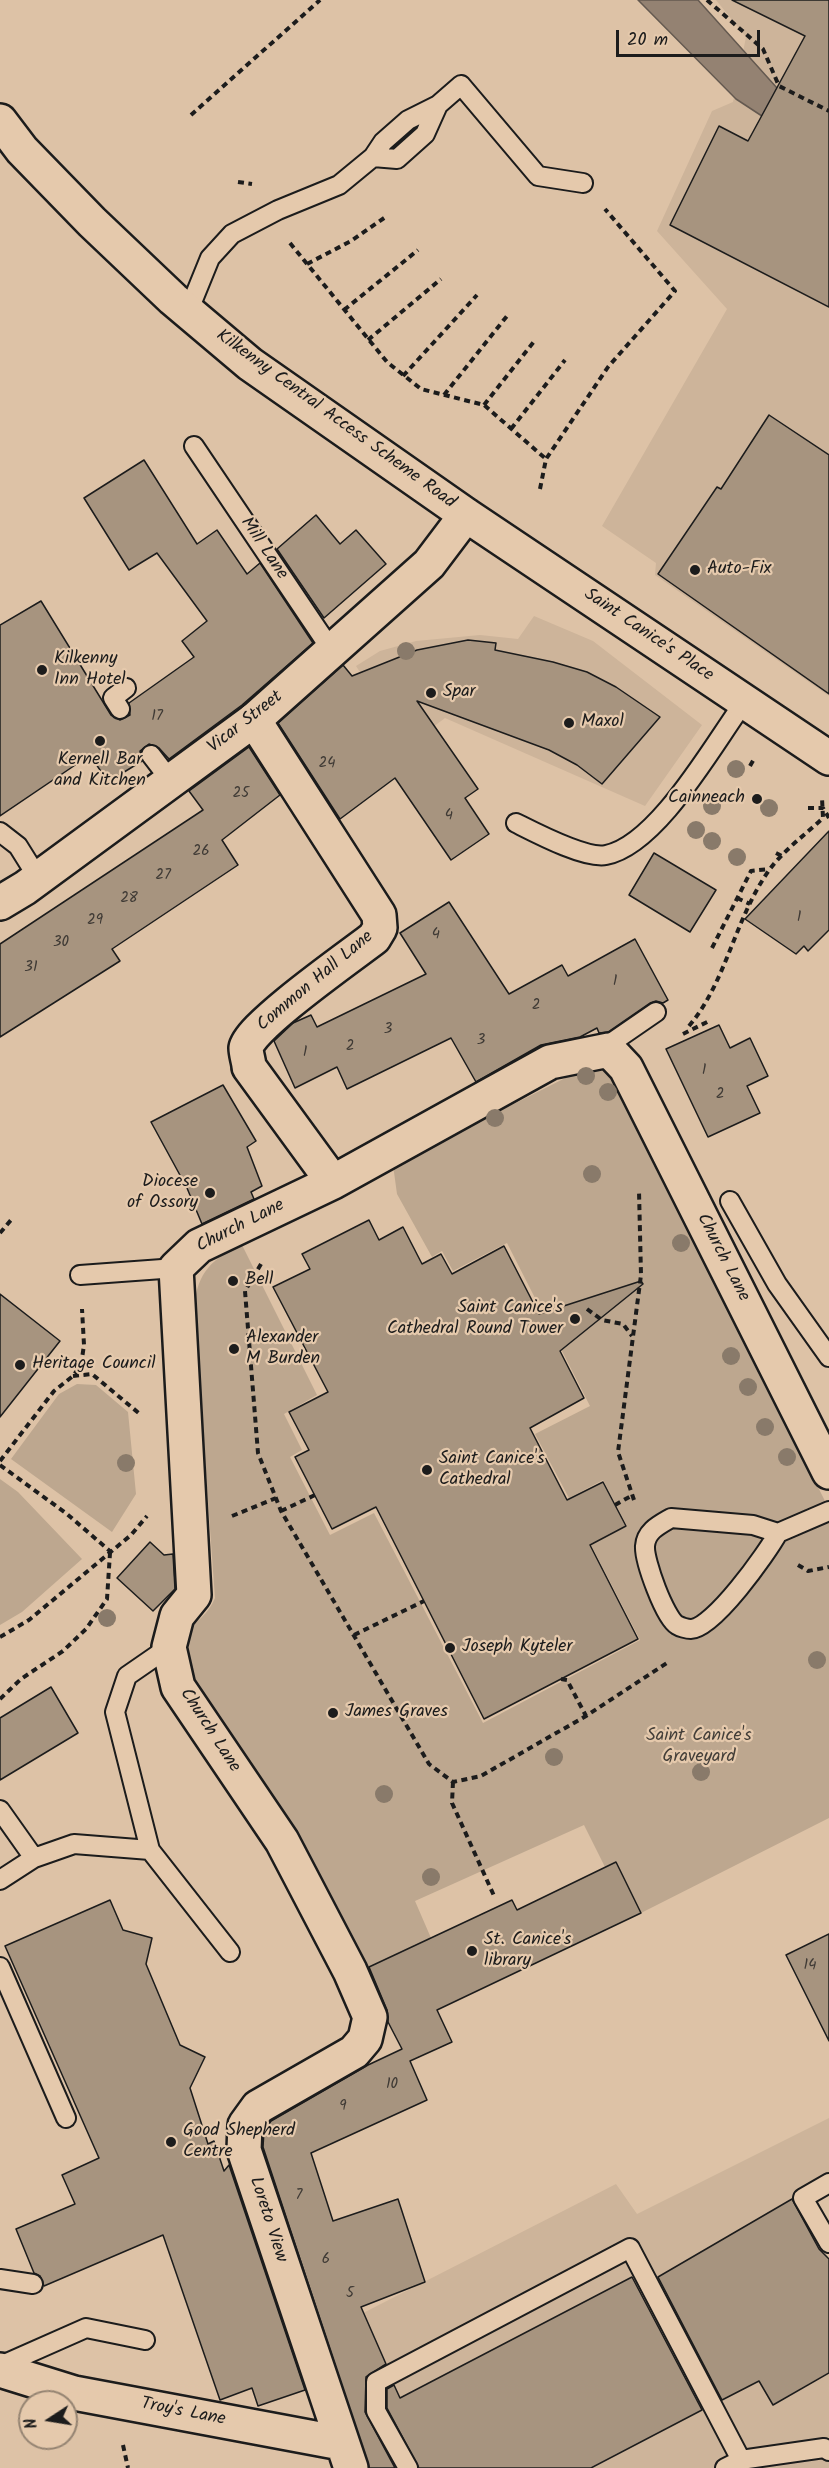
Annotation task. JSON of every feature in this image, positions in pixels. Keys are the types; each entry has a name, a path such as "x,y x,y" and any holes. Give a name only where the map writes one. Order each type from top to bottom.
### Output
{"street":[{"name":"Kilkenny Central Access Scheme Road","path":"0,121 22,150 92,222 188,312 250,364 466,515"},
{"name":"Vicar Street","path":"0,903 38,878 254,720 429,564 466,515"},
{"name":"Saint Canice's Place","path":"466,515 829,758"},
{"name":"Common Hall Lane","path":"254,720 379,915 380,927 374,938 270,1019 253,1034 246,1048 249,1067 333,1182"},
{"name":"Church Lane","path":"370,2017 350,1971 282,1841 178,1687 169,1647 177,1616 194,1595 176,1268 199,1246 333,1182 550,1062 609,1050 626,1068 829,1472"},
{"name":"Loreto View","path":"346,2456 244,2150 245,2125 258,2107 354,2052 365,2039 370,2017"},
{"name":"Troy's Lane","path":"0,2368 74,2393 346,2456"}],"lane":[{"path":"188,312 210,258 232,234 278,210 339,184 373,158 383,142 408,120 438,105 461,85 538,176 583,183"},
{"name":"Mill Lane","path":"194,446 332,651"},
{"path":"120,709 113,698 126,688"},
{"path":"516,823 561,846 605,856 633,843 664,815 745,701"},
{"path":"151,755 171,781"},
{"path":"0,832 18,846 38,878"},
{"path":"609,1050 611,1042 656,1012"},
{"path":"730,1201 777,1284 829,1357"},
{"path":"80,1275 176,1268"},
{"path":"778,1533 753,1525 671,1518 652,1528 645,1545 647,1565 668,1615 676,1625 692,1629 707,1623 766,1555 778,1533 829,1511"},
{"path":"169,1647 127,1676 115,1712 150,1850 230,1952"},
{"path":"0,1810 34,1858"},
{"path":"0,1880 34,1858 74,1844 150,1850"},
{"path":"0,1967 66,2118"},
{"path":"829,2183 803,2198 829,2243"},
{"path":"408,2468 376,2411 376,2382 630,2248 733,2464 824,2448 829,2451"},
{"path":"0,2279 33,2284"},
{"path":"0,2368 86,2328 145,2340"}],"path":[{"path":"192,115 320,0"},
{"path":"706,0 763,49 779,86 829,111"},
{"path":"237,182 265,186 278,210 285,238 387,362 421,389 484,405 546,459"},
{"path":"540,489 546,459 609,367 675,291 583,183"},
{"path":"307,264 351,241 387,216"},
{"path":"344,310 418,250"},
{"path":"368,340 441,279"},
{"path":"403,376 477,295"},
{"path":"444,395 507,316"},
{"path":"484,405 536,339"},
{"path":"511,429 566,360"},
{"path":"711,1020 682,1034 703,1010 750,904 770,869 823,818 822,797"},
{"path":"808,808 823,808"},
{"path":"823,808 829,818"},
{"path":"776,853 782,856"},
{"path":"712,948 752,871 770,869"},
{"path":"736,900 750,904"},
{"path":"639,1184 641,1275 618,1452 631,1496 652,1528"},
{"path":"0,1233 11,1220"},
{"path":"263,1261 245,1291 258,1453 281,1511 429,1764 453,1782 481,1776 586,1716 675,1657 692,1629"},
{"path":"587,1309 603,1320 623,1324 633,1337"},
{"path":"81,1314 84,1345 81,1365 73,1376 54,1391 0,1463 68,1514 111,1552"},
{"path":"73,1376 92,1374 142,1416"},
{"path":"281,1511 315,1495"},
{"path":"615,1505 631,1496"},
{"path":"227,1519 276,1498"},
{"path":"0,1637 29,1620 111,1552 131,1535 153,1509"},
{"path":"0,1699 21,1679 63,1651 86,1629 107,1599 111,1552"},
{"path":"354,1635 424,1601"},
{"path":"561,1679 568,1678 586,1716"},
{"path":"453,1782 452,1803 495,1898"},
{"path":"114,2440 123,2444 128,2468"}],"shaded area":[{"path":"638,0 698,0 777,88 800,141 736,99"},
{"path":"716,0 829,0 829,696 655,575 656,563 602,526 727,309 657,231 712,111 733,102 746,37"},
{"path":"534,616 593,641 702,725 645,806 445,718 408,746 356,666 380,651 416,641 480,635 518,639"},
{"path":"829,2118 829,2176 794,2198 829,2259 829,2468 362,2468 320,2335 616,2184 637,2214"}],"green space":[{"name":"Saint Canice's Graveyard","path":"593,1064 611,1075 829,1509 829,1818 641,1913 616,1862 605,1867 584,1825 415,1901 431,1938 364,1969 286,1820 188,1670 184,1655 183,1643 186,1635 209,1609 215,1598 194,1307 196,1294 203,1275 214,1261 241,1243 317,1395 284,1414 302,1450 290,1457 330,1535 374,1513 483,1723 640,1640 591,1545 627,1526 603,1480 569,1498 535,1434 590,1406 507,1243 453,1271 442,1251 432,1257 397,1194 393,1165"},
{"path":"77,1384 96,1385 128,1412 136,1494 112,1532 11,1459 59,1394"},
{"path":"0,1479 18,1492 82,1559 22,1612 0,1625"}],"building":[{"path":"732,0 829,0 829,307 670,225 719,126 748,141 805,36"},
{"path":"769,415 829,455 829,694 658,574 717,487 721,489"},
{"path":"144,460 197,544 217,530 247,574 260,563 313,643 242,705 169,759 159,748 149,744 140,751 142,761 108,782 90,755 0,816 0,625 41,601 111,715 120,720 130,715 129,703 194,657 182,641 207,621 157,553 129,570 84,498"},
{"path":"316,515 340,544 356,530 386,564 324,618 277,549"},
{"path":"468,640 496,643 495,650 553,662 587,672 616,687 660,717 602,784 577,765 549,750 417,701 478,789 465,798 489,834 451,860 395,778 340,819 278,723 343,665 352,676 417,650"},
{"path":"249,747 280,795 222,840 238,865 112,949 120,961 0,1037 0,944 203,810 189,791"},
{"path":"829,831 829,930 808,951 804,946 796,954 745,919"},
{"path":"654,853 716,890 690,932 629,895"},
{"path":"449,902 509,994 562,965 568,976 635,939 668,1000 663,1003 656,1001 650,1003 608,1032 599,1033 597,1028 580,1037 541,1045 476,1082 451,1038 347,1089 337,1067 295,1088 274,1041 293,1023 311,1015 317,1027 426,974 400,933"},
{"path":"719,1025 730,1048 750,1038 768,1076 747,1086 760,1113 708,1137 666,1049"},
{"path":"223,1085 256,1141 247,1147 262,1186 251,1192 254,1199 202,1224 187,1188 151,1122"},
{"name":"Saint Canice's Cathedral","path":"369,1220 379,1240 403,1227 422,1264 441,1254 452,1274 504,1246 539,1314 641,1281 643,1284 560,1351 584,1398 530,1428 567,1500 603,1482 626,1526 590,1545 638,1639 484,1719 376,1507 332,1529 295,1457 309,1450 289,1412 328,1392 273,1287 310,1269 302,1254"},
{"name":"Heritage Council","path":"0,1294 60,1341 0,1417"},
{"path":"150,1542 164,1555 173,1554 175,1589 153,1611 117,1578"},
{"path":"51,1687 78,1733 0,1780 0,1718"},
{"path":"616,1862 641,1913 437,2010 452,2042 410,2061 427,2100 311,2153 333,2221 398,2199 425,2282 361,2307 386,2364 366,2377 365,2412 395,2468 369,2468 263,2147 264,2131 271,2121 368,2065 402,2049 388,2022 387,2010 369,1967 512,1900 517,1910"},
{"name":"Good Shepherd Centre","path":"110,1900 123,1930 152,1938 146,1964 180,2045 205,2057 190,2088 208,2144 214,2141 224,2171 229,2165 305,2390 258,2406 252,2388 220,2400 163,2235 44,2286 40,2276 34,2273 16,2229 75,2204 62,2175 99,2158 5,1946"},
{"path":"829,1934 829,2041 786,1955"},
{"path":"792,2199 819,2249 829,2259 829,2373 773,2405 759,2381 722,2400 658,2277"},
{"path":"632,2277 702,2410 591,2468 419,2468 387,2408 387,2389 394,2385 400,2398"}],"place":[{"name":"Auto-Fix","path":"695,570"},
{"name":"Kilkenny Inn Hotel","path":"42,670"},
{"name":"Spar","path":"431,693"},
{"name":"Maxol","path":"569,723"},
{"name":"Kernell Bar and Kitchen","path":"100,741"},
{"name":"Cainneach","path":"757,799"},
{"name":"Diocese of Ossory","path":"210,1193"},
{"name":"Bell","path":"233,1281"},
{"name":"Saint Canice's Cathedral Round Tower","path":"575,1319"},
{"name":"Alexander M Burden","path":"234,1349"},
{"name":"Heritage Council","path":"20,1365"},
{"name":"Saint Canice's Cathedral","path":"427,1470"},
{"name":"Joseph Kyteler","path":"450,1648"},
{"name":"James Graves","path":"333,1713"},
{"name":"St. Canice's library","path":"472,1951"},
{"name":"Good Shepherd Centre","path":"171,2142"}]}
